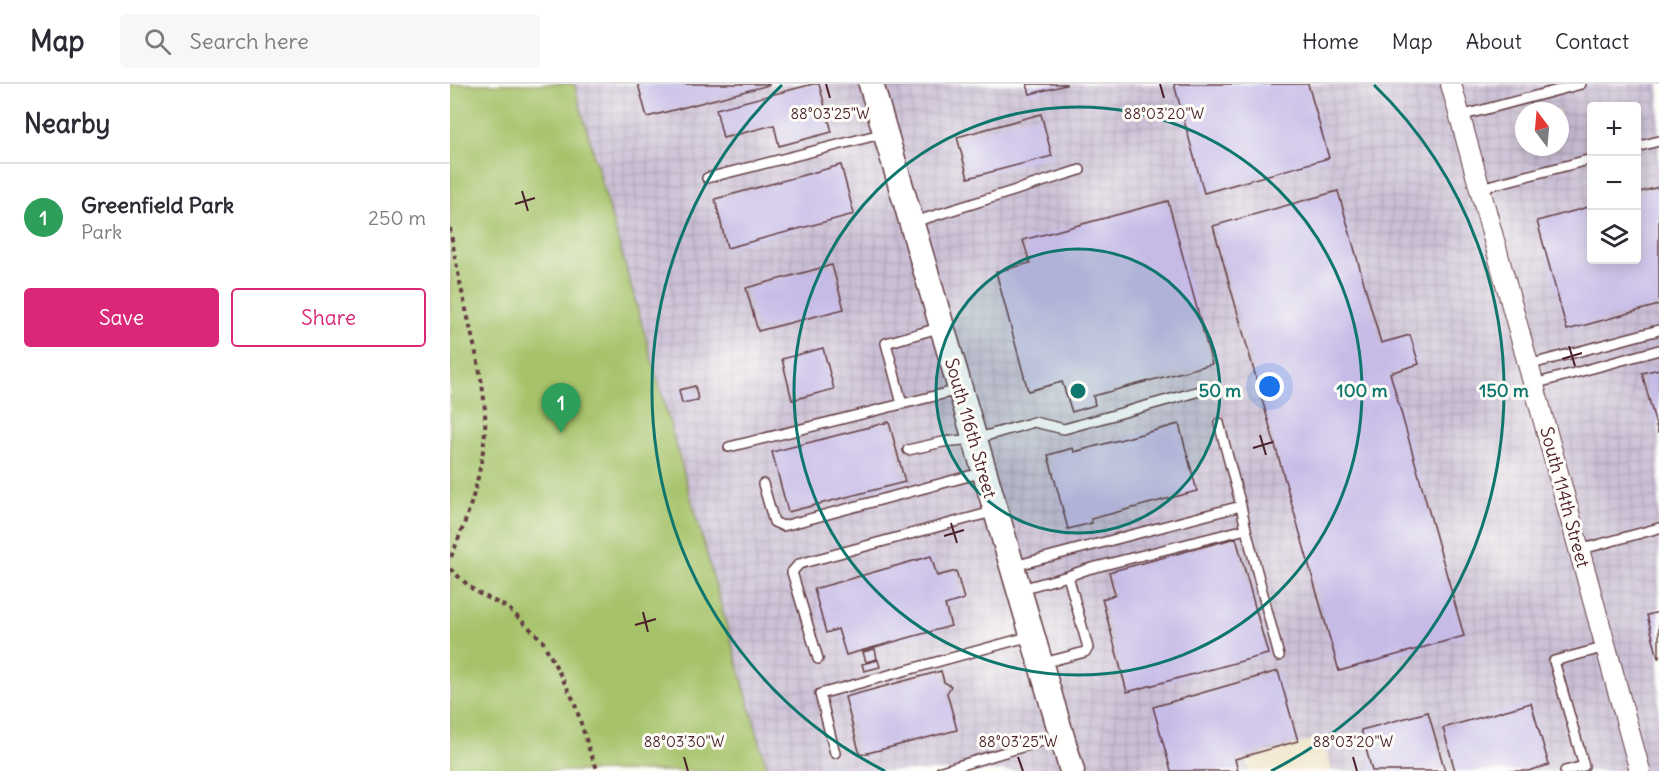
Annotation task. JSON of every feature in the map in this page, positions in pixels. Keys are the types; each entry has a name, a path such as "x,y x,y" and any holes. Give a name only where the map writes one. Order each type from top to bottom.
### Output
{"street":[{"name":"South 116th Street","path":"871,84 1072,771"},
{"name":"South 114th Street","path":"1451,84 1640,771"}],"lane":[{"path":"1460,116 1581,84"},
{"path":"707,178 885,133"},
{"path":"1641,146 1659,141"},
{"path":"1480,188 1587,160"},
{"path":"911,223 1080,170"},
{"path":"902,404 886,343 942,327"},
{"path":"1528,365 1659,330"},
{"path":"1534,384 1659,350"},
{"path":"729,447 960,390"},
{"path":"908,450 943,442 975,439 1034,422 1064,429 1196,392"},
{"path":"1219,423 1279,656"},
{"path":"763,484 774,522 783,526 984,472"},
{"path":"1015,578 1241,506"},
{"path":"818,659 792,572 799,564 996,511"},
{"path":"1579,550 1659,528"},
{"path":"1015,578 1068,576 1246,529"},
{"path":"1040,664 1085,652 1088,648 1068,576"},
{"path":"835,753 820,694 1032,635"},
{"path":"1565,771 1584,766 1554,661 1606,647"},
{"path":"941,771 1061,735"}],"path":[{"path":"450,228 459,282 482,383 485,430 479,471 463,528 450,559"},
{"path":"450,569 477,591 508,608 542,640 574,701 598,771"}],"shaded area":[{"path":"574,84 1659,84 1659,771 1332,771 1322,737 1246,760 1249,771 768,771"}],"green space":[{"path":"450,84 574,84 768,771 450,771"}],"building":[{"path":"638,84 769,84 769,85 647,117"},
{"path":"819,84 832,132 779,146 774,125 723,138 716,109"},
{"path":"1027,84 1066,84 1066,85 1030,94"},
{"path":"1174,84 1308,84 1329,158 1204,193"},
{"path":"1041,114 1052,156 968,178 957,137"},
{"path":"841,165 854,214 727,248 715,199"},
{"path":"1659,187 1659,305 1567,330 1537,221 1587,207 1587,264 1641,264 1641,192"},
{"path":"1338,191 1381,343 1410,335 1419,364 1390,373 1464,636 1339,671 1213,226"},
{"path":"1168,201 1212,364 1093,396 1095,405 1072,412 1062,382 1028,391 996,272 1030,263 1023,240"},
{"path":"832,265 844,309 758,331 746,288"},
{"path":"823,348 834,389 792,400 782,359"},
{"path":"1659,369 1659,433 1658,433 1642,373"},
{"path":"695,386 698,400 682,403 679,390"},
{"path":"889,422 905,482 788,512 772,452"},
{"path":"1179,424 1197,491 1091,519 1092,523 1068,529 1048,455 1073,448 1074,452"},
{"path":"1236,538 1268,654 1127,692 1102,599 1115,595 1109,572"},
{"path":"931,556 937,576 956,571 964,599 945,605 951,626 846,655 838,629 826,633 814,589"},
{"path":"1659,612 1659,658 1658,658 1647,615"},
{"path":"875,649 877,659 866,662 863,652"},
{"path":"878,660 880,667 864,671 862,664"},
{"path":"941,671 944,682 951,686 947,693 957,730 860,755 845,697"},
{"path":"1278,671 1298,741 1235,759 1238,771 1171,771 1153,707"},
{"path":"1531,703 1549,765 1528,771 1455,771 1443,728"},
{"path":"1428,712 1445,771 1372,771 1361,730"}],"place":[{"name":"Greenfield Park","path":"561,433"}]}
